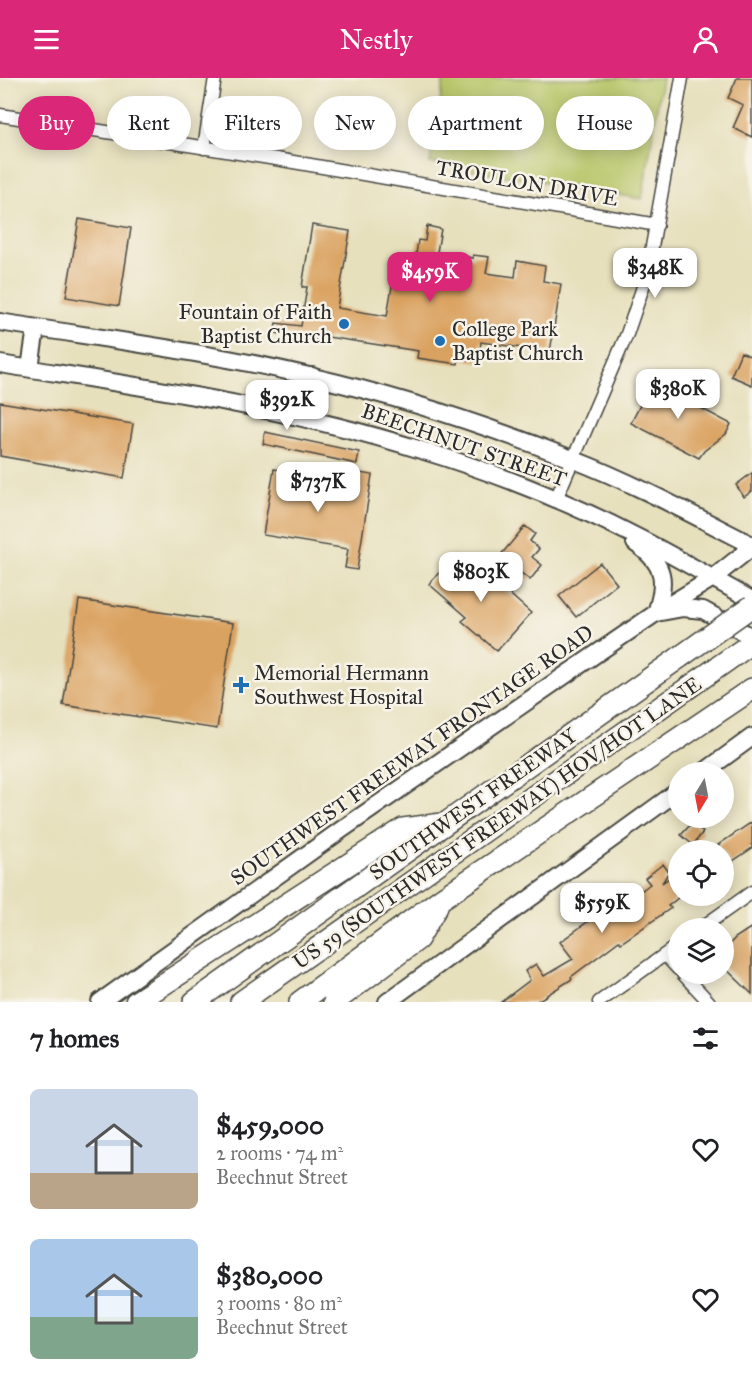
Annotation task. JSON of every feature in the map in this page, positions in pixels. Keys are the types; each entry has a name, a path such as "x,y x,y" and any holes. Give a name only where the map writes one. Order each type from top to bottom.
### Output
{"highway":[{"name":"SOUTHWEST FREEWAY","path":"194,1002 752,606"},
{"name":"US 59 (SOUTHWEST FREEWAY) HOV/HOT LANE","path":"241,1002 752,643"},
{"path":"300,1002 441,899 750,690"},
{"path":"136,1002 403,829 445,824"},
{"path":"334,1002 418,939 441,899"}],"main road":[{"name":"BEECHNUT STREET","path":"0,322 312,376 459,419 573,459 654,496 752,546"},
{"path":"30,368 36,328"},
{"name":"BEECHNUT STREET","path":"0,364 190,394 302,417 418,449 556,499 642,539 752,600"},
{"path":"302,417 312,376"},
{"path":"598,518 640,547 661,571 663,587 656,613 683,608 703,610 752,637"},
{"name":"SOUTHWEST FREEWAY FRONTAGE ROAD","path":"100,1002 341,830 656,613 713,579 752,546"},
{"path":"718,762 752,737"},
{"path":"387,1002 668,798"}],"street":[{"path":"212,96 215,78"},
{"path":"556,499 627,334 647,275 682,78"},
{"name":"TROULON DRIVE","path":"0,115 203,148"},
{"name":"TROULON DRIVE","path":"216,150 657,225"},
{"path":"715,918 752,892"},
{"path":"598,1002 668,952"},
{"path":"665,954 668,957"},
{"path":"692,984 709,1002"}],"green space":[{"path":"444,78 662,78 654,126 654,96 556,96 556,150 650,150 642,199 430,163 432,150 544,150 544,96 441,96"}],"building":[{"path":"737,78 752,78 752,137 733,128 743,105 728,98"},
{"path":"79,219 131,228 119,306 66,297"},
{"path":"312,225 350,231 337,308 387,316 394,274 413,277 418,240 425,241 427,226 441,229 437,252 473,258 473,255 489,257 486,273 515,277 517,261 545,266 543,281 561,284 550,352 481,342 478,362 459,358 458,364 417,358 418,351 328,337 327,341 274,333 276,323 301,326 307,287 302,287"},
{"path":"741,352 752,357 752,385 731,376"},
{"path":"655,376 677,387 674,394 731,424 726,434 704,451 699,458 631,423"},
{"path":"0,402 133,424 124,478 0,456"},
{"path":"265,432 359,452 357,464 263,444"},
{"path":"274,469 299,473 298,479 357,489 360,473 372,475 357,570 345,568 348,549 263,535"},
{"path":"752,473 752,491 744,497 736,485"},
{"path":"525,526 535,534 530,541 539,549 532,557 542,565 530,580 500,556"},
{"path":"454,556 491,585 495,581 531,613 497,651 462,621 467,617 429,584"},
{"path":"600,563 617,584 576,617 559,596"},
{"path":"79,600 233,623 217,729 63,705"},
{"path":"752,822 752,848 734,860 734,840 725,840"},
{"path":"687,828 698,828 703,832 697,840 687,840 681,835"},
{"path":"663,864 668,874 662,883 668,879 668,906 671,908 621,943 619,941 571,977 572,979 536,1002 501,1002 530,980 525,971 536,964 544,976 573,959 560,942 594,917 583,894 595,888 611,919 640,899 636,895 650,884 645,878"},
{"path":"752,927 752,994 734,977 735,938"}],"place":[{"name":"Fountain of Faith Baptist Church","path":"344,324"},
{"name":"College Park Baptist Church","path":"440,341"},
{"name":"Memorial Hermann Southwest Hospital","path":"241,685"}]}
